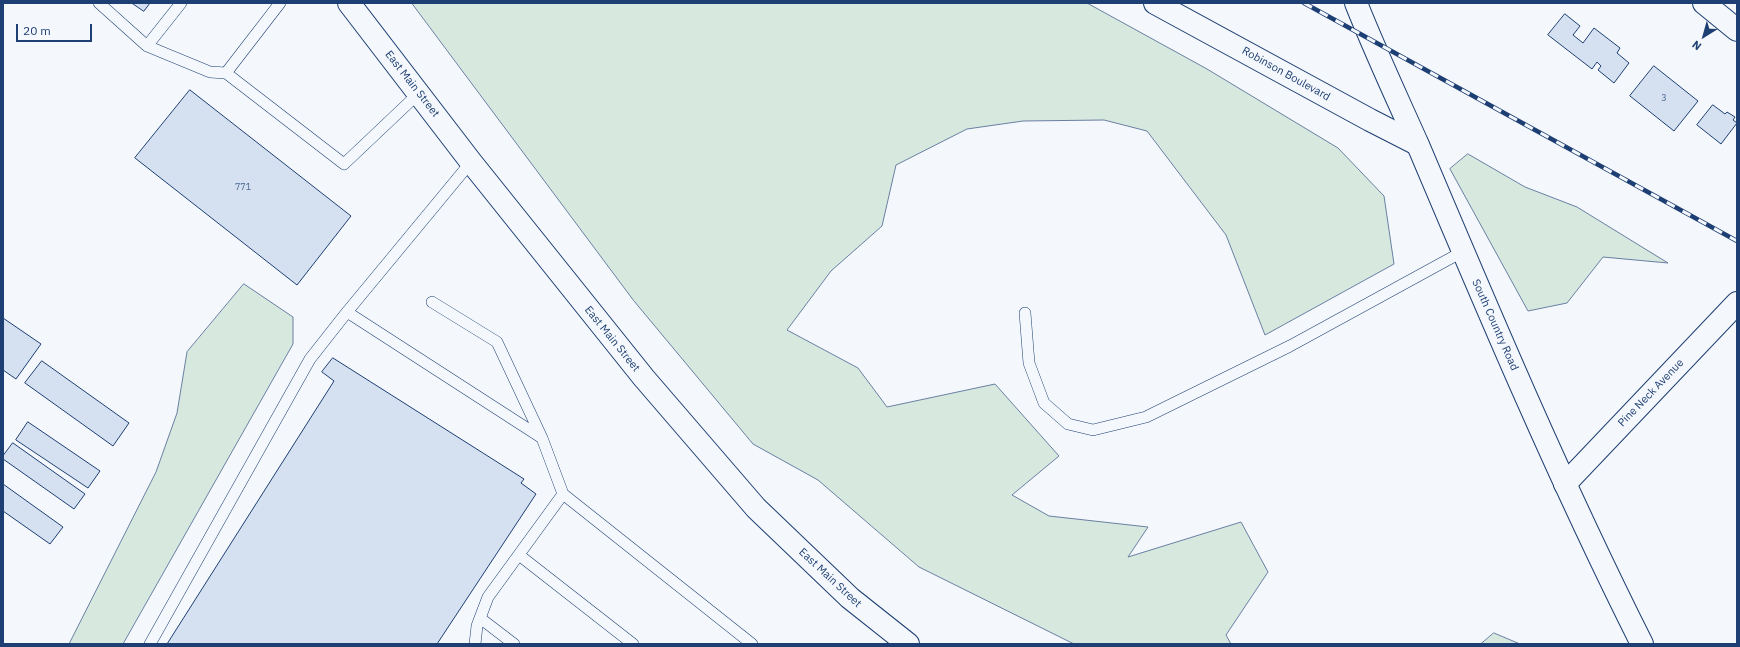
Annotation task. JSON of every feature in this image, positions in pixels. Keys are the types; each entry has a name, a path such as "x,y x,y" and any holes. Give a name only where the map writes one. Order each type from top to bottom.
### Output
{"main road":[{"name":"East Main Street","path":"350,3 471,162 644,378 756,508 850,598 908,644"},
{"name":"Robinson Boulevard","path":"1155,3 1417,144"},
{"name":"South Country Road","path":"1356,3 1462,252 1565,484 1604,568 1642,644"},
{"path":"1704,3 1737,30"},
{"name":"Pine Neck Avenue","path":"1565,484 1737,303"}],"lane":[{"path":"99,3 147,46 210,72 226,73 344,164 419,93"},
{"path":"147,46 181,3"},
{"path":"226,73 280,3"},
{"path":"150,644 310,360 347,312 471,162"},
{"path":"1026,313 1028,364 1044,403 1068,424 1094,430 1146,417 1290,346 1462,252"},
{"path":"432,302 497,342 542,438 563,494 752,644"},
{"path":"347,312 542,438"},
{"path":"475,644 477,626 488,597 563,494"},
{"path":"519,555 633,644"},
{"path":"480,618 514,644"}],"shaded area":[{"path":"412,3 1087,3 1207,69 1338,148 1384,196 1394,264 1265,335 1226,235 1147,131 1104,120 1023,121 967,129 896,165 882,226 831,271 787,330 858,368 887,407 995,384 1059,456 1012,495 1049,516 1148,527 1128,557 1241,522 1268,572 1226,635 1231,644 1074,644 919,567 818,480 753,444 634,301"},
{"path":"1468,154 1525,187 1577,207 1668,263 1603,257 1567,303 1528,311 1450,169"},
{"path":"244,284 293,317 293,344 123,644 69,644 156,472 177,413 187,352"},
{"path":"1494,633 1520,644 1481,644"}],"building":[{"path":"132,3 150,3 144,11"},
{"path":"1565,14 1580,26 1573,35 1583,43 1594,28 1620,48 1617,53 1629,63 1614,83 1598,70 1601,66 1597,62 1592,69 1548,35"},
{"path":"1654,66 1698,101 1674,131 1630,96"},
{"path":"190,90 351,216 297,285 135,158"},
{"path":"1713,105 1725,114 1727,112 1735,117 1733,120 1737,123 1721,144 1697,125"},
{"path":"3,318 41,344 16,379 3,370"},
{"path":"333,358 524,479 521,483 536,494 437,644 167,644 334,381 322,372"},
{"path":"42,361 129,423 113,446 25,383"},
{"path":"28,422 100,471 88,488 16,440"},
{"path":"13,443 85,494 74,509 3,459 3,456"},
{"path":"3,484 63,527 50,544 3,511"}],"railway":[{"path":"1304,3 1737,241"}]}
